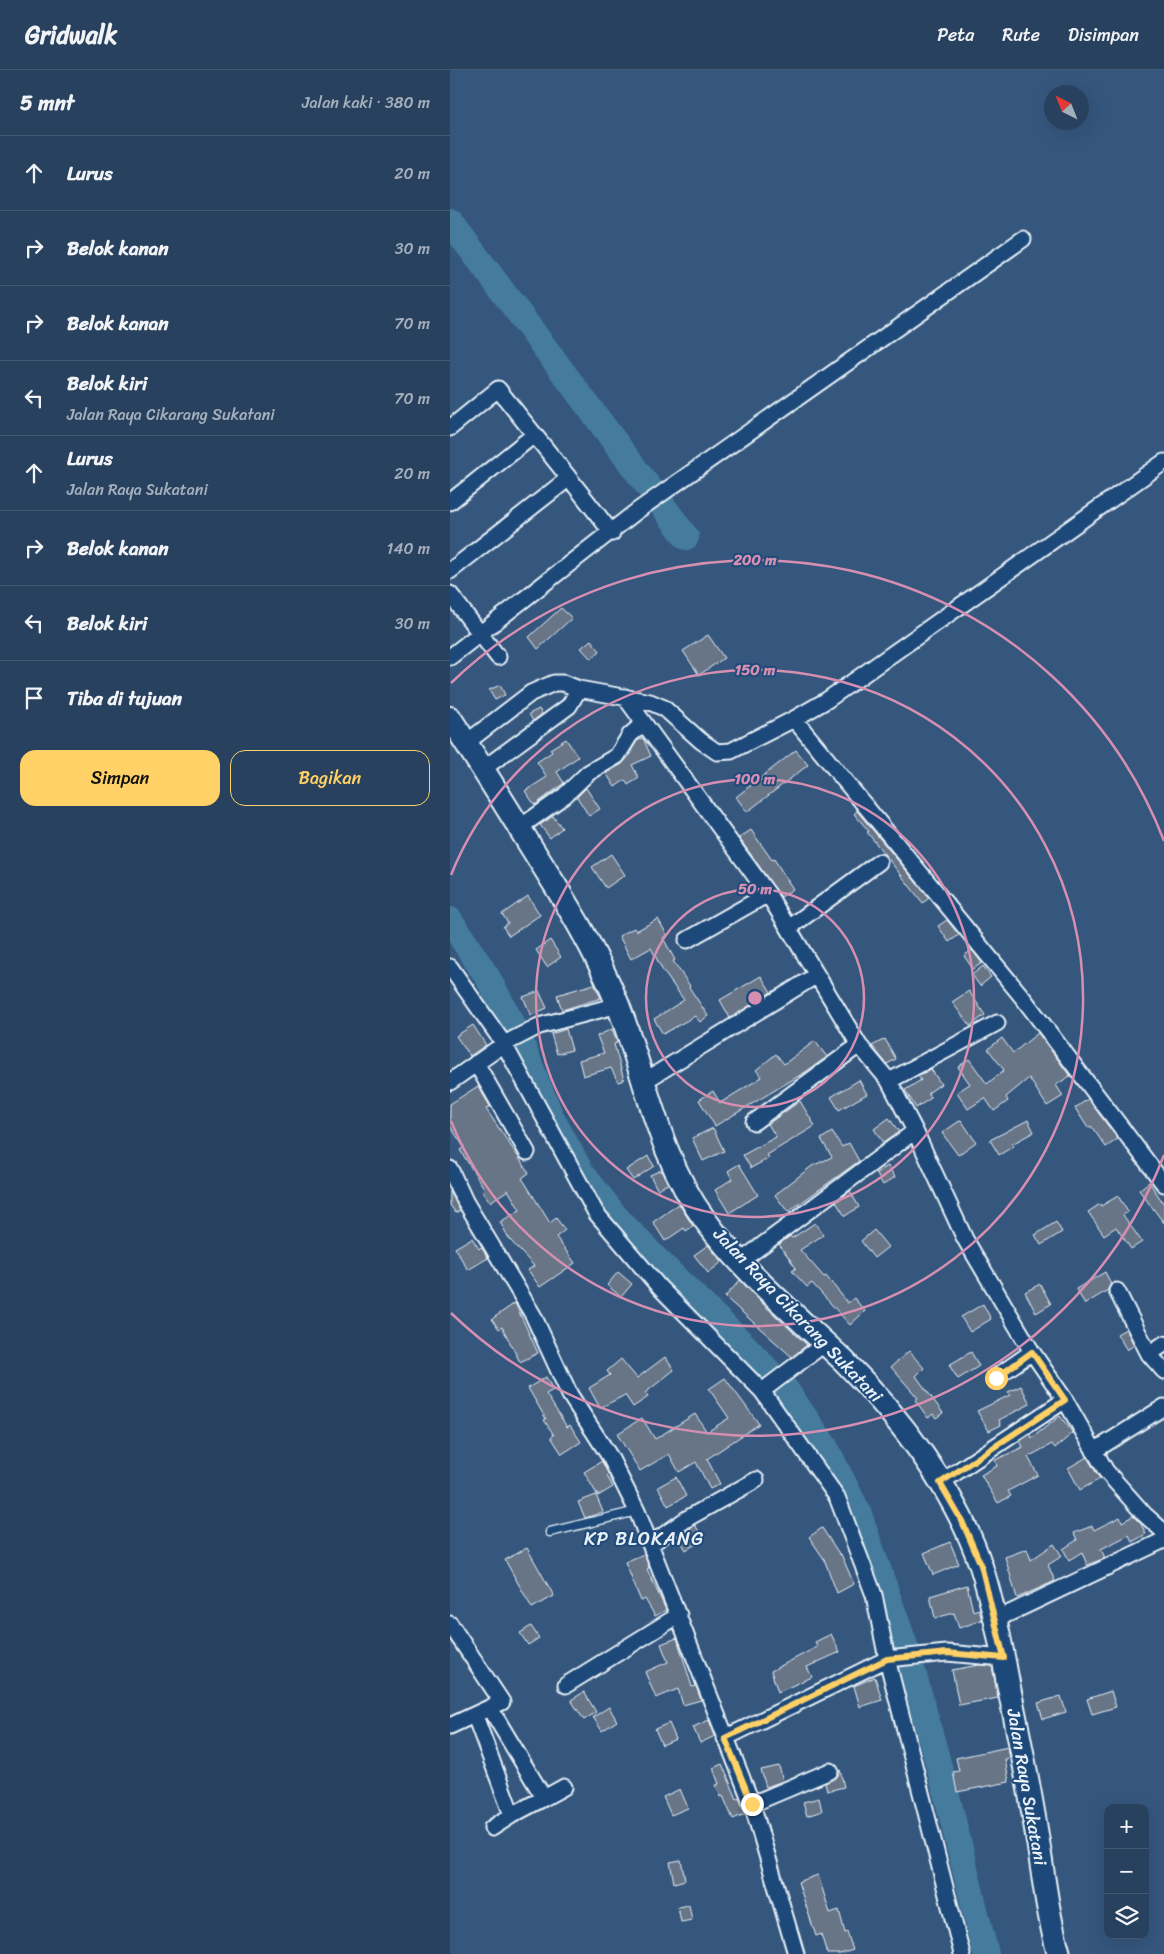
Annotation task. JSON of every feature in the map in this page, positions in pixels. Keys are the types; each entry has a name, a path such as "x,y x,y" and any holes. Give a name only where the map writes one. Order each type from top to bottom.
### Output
{"main road":[{"name":"Jalan Raya Cikarang Sukatani","path":"451,722 589,941 618,1005 669,1155 704,1219 740,1261 824,1344 843,1360 891,1411 907,1432 962,1521 981,1565 995,1620"},
{"name":"Jalan Raya Sukatani","path":"995,1620 1004,1658 1036,1828 1047,1900 1059,1954"}],"street":[{"path":"450,657 638,511 1023,239"},
{"path":"450,428 498,389 612,533"},
{"path":"450,502 534,435"},
{"path":"466,743 531,693 554,683 563,683 579,689 650,702 664,708 701,741 717,752 731,751 797,718 827,700 1164,462"},
{"path":"451,568 569,478"},
{"path":"450,594 498,657"},
{"path":"482,769 569,706 579,689"},
{"path":"625,697 768,894 859,1045 889,1082 915,1131 965,1239 1032,1352 1065,1400 1106,1471 1144,1514 1164,1532"},
{"path":"797,718 1023,998 1164,1184"},
{"path":"519,828 564,796 588,773 617,756 630,735 644,723"},
{"path":"789,928 879,862"},
{"path":"687,940 768,894"},
{"path":"450,967 506,1043 596,1213 660,1288 765,1389 837,1496 874,1595 893,1658 962,1954"},
{"path":"643,1082 817,975"},
{"path":"450,1082 506,1043 539,1026 618,1005"},
{"path":"889,1082 996,1023"},
{"path":"754,1122 859,1045"},
{"path":"476,1063 527,1152"},
{"path":"740,1261 915,1131"},
{"path":"450,1169 465,1201 533,1314 570,1395 610,1457 637,1511 752,1804 796,1954"},
{"path":"1117,1291 1150,1354 1164,1371"},
{"path":"765,1389 824,1344"},
{"path":"1150,1354 1164,1344"},
{"path":"996,1378 1032,1352"},
{"path":"940,1483 1065,1400"},
{"path":"1094,1451 1164,1407"},
{"path":"650,1544 688,1518 756,1480"},
{"path":"995,1620 1164,1540"},
{"path":"566,1685 679,1615"},
{"path":"450,1624 502,1702 450,1726"},
{"path":"725,1738 893,1658 947,1653 1004,1658"},
{"path":"490,1708 544,1798"},
{"path":"475,1716 512,1815"},
{"path":"752,1804 830,1771"},
{"path":"492,1828 512,1815 564,1788"}],"lane":[{"path":"550,1532 637,1511"}],"building":[{"path":"561,608 572,618 538,649 529,637"},
{"path":"708,635 724,658 699,675 683,651"},
{"path":"591,640 600,651 591,659 581,648"},
{"path":"500,685 505,695 495,700 489,690"},
{"path":"539,709 542,714 533,721 529,714"},
{"path":"643,738 651,756 632,765 639,778 628,785 625,780 615,787 606,773 622,764 632,753 631,751 637,741"},
{"path":"566,739 578,757 557,772 564,783 535,805 525,791 547,777 537,762 552,752 550,749"},
{"path":"796,750 808,765 747,812 736,797"},
{"path":"586,788 600,809 589,816 577,797"},
{"path":"857,811 929,898 923,903 854,814"},
{"path":"553,816 562,828 550,838 540,825"},
{"path":"751,830 772,860 774,859 793,889 781,897 739,838"},
{"path":"611,854 625,875 606,888 592,867"},
{"path":"528,896 540,915 509,936 503,927 508,923 502,914"},
{"path":"658,919 667,935 663,938 675,960 673,961 708,1016 700,1022 695,1016 663,1034 654,1019 684,1000 663,971 651,948 631,959 619,936 634,928 636,931"},
{"path":"947,920 959,935 949,942 938,926"},
{"path":"550,940 561,957 547,967 536,950"},
{"path":"972,950 982,963 973,969 964,956"},
{"path":"983,966 991,977 980,986 972,975"},
{"path":"761,976 771,992 730,1018 720,1000"},
{"path":"594,984 601,998 562,1010 557,995"},
{"path":"539,991 547,1008 531,1015 523,997"},
{"path":"969,991 985,1015 970,1026 952,1002"},
{"path":"473,1025 486,1045 470,1056 456,1036"},
{"path":"566,1029 572,1050 557,1054 551,1034"},
{"path":"612,1029 617,1043 614,1044 624,1080 618,1082 611,1068 583,1076 579,1060 604,1053 597,1036"},
{"path":"1038,1033 1070,1076 1056,1085 1063,1096 1047,1106 1029,1078 1006,1097 1008,1101 994,1111 985,1098 968,1109 957,1092 970,1084 958,1067 969,1059 987,1084 1004,1070 988,1049 1002,1038 1013,1053"},
{"path":"885,1039 896,1059 887,1064 872,1046"},
{"path":"815,1041 827,1057 715,1126 699,1100 713,1091 720,1103 762,1077 756,1070 776,1054 784,1064"},
{"path":"931,1069 941,1084 928,1093 931,1098 916,1108 905,1090 921,1080 918,1076"},
{"path":"859,1080 867,1094 839,1110 831,1097"},
{"path":"478,1086 490,1106 486,1109 529,1173 522,1178 550,1223 556,1218 565,1230 556,1237 575,1263 540,1287 528,1270 534,1266 510,1240 500,1222 520,1210 508,1190 490,1202 482,1190 484,1188 460,1150 464,1147 450,1126 450,1104"},
{"path":"1088,1099 1118,1139 1106,1147 1091,1126 1088,1128 1075,1108"},
{"path":"800,1101 815,1126 767,1155 769,1158 751,1168 743,1155 776,1137 768,1124"},
{"path":"889,1118 899,1132 883,1143 874,1129"},
{"path":"961,1120 976,1142 958,1155 942,1133"},
{"path":"1028,1120 1034,1132 1012,1144 1014,1146 999,1155 990,1140"},
{"path":"713,1128 724,1151 703,1161 692,1138"},
{"path":"832,1132 842,1147 849,1143 859,1161 788,1212 775,1195 812,1166 832,1157 821,1139"},
{"path":"648,1156 654,1166 633,1180 626,1170"},
{"path":"739,1164 758,1195 729,1213 715,1190 732,1179 728,1171"},
{"path":"888,1166 895,1177 883,1185 876,1173"},
{"path":"661,1170 668,1184 657,1189 650,1175"},
{"path":"1149,1182 1164,1204 1164,1223 1139,1190"},
{"path":"450,1191 460,1210 456,1213 450,1205"},
{"path":"850,1191 859,1207 845,1216 836,1202"},
{"path":"1118,1196 1128,1212 1123,1215 1142,1242 1131,1249 1116,1227 1104,1235 1088,1212"},
{"path":"679,1204 693,1226 686,1231 684,1228 665,1241 653,1222"},
{"path":"1056,1222 1062,1232 1041,1245 1035,1235"},
{"path":"815,1223 823,1235 800,1250 824,1277 826,1276 848,1303 854,1298 865,1311 850,1325 812,1283 807,1287 792,1271 796,1268 779,1244"},
{"path":"874,1230 888,1247 874,1258 861,1241"},
{"path":"472,1238 488,1258 468,1270 455,1248"},
{"path":"708,1245 722,1262 708,1273 694,1255"},
{"path":"618,1272 632,1284 621,1297 607,1285"},
{"path":"1105,1272 1111,1284 1108,1290 1085,1304 1076,1289"},
{"path":"740,1280 807,1345 792,1357 725,1297"},
{"path":"1040,1284 1051,1304 1036,1313 1025,1292"},
{"path":"515,1303 538,1353 520,1362 502,1327 499,1329 492,1319"},
{"path":"983,1304 991,1319 970,1332 961,1317"},
{"path":"1126,1329 1134,1345 1127,1350 1117,1334"},
{"path":"909,1351 924,1368 916,1376 943,1413 936,1418 933,1414 928,1418 915,1400 918,1398 891,1367"},
{"path":"971,1352 979,1366 958,1379 949,1365"},
{"path":"665,1357 674,1370 645,1393 648,1397 633,1407 625,1395 600,1408 589,1388 610,1375 607,1371 621,1359 637,1378"},
{"path":"546,1377 553,1390 546,1394 567,1427 570,1425 581,1442 562,1454 551,1437 554,1435 528,1388"},
{"path":"725,1378 759,1424 707,1459 720,1484 710,1489 696,1462 679,1472 669,1454 640,1471 617,1434 642,1418 655,1439 695,1414 707,1432 729,1418 709,1389"},
{"path":"1021,1386 1030,1404 999,1420 1001,1425 989,1431 977,1411 1010,1395 1008,1392"},
{"path":"1060,1416 1073,1433 1055,1448 1052,1444 1028,1457 1038,1475 1008,1491 1011,1496 998,1503 981,1475 997,1466 995,1460 1023,1447 1020,1441 1030,1434 1032,1438"},
{"path":"1087,1457 1100,1479 1080,1490 1068,1468"},
{"path":"602,1461 613,1487 598,1496 584,1472"},
{"path":"676,1477 686,1496 668,1506 658,1487"},
{"path":"596,1495 603,1512 585,1518 578,1502"},
{"path":"1133,1516 1141,1524 1146,1534 1132,1542 1129,1535 1101,1549 1105,1558 1087,1565 1082,1552 1069,1560 1063,1549 1077,1540 1074,1533 1092,1526 1094,1530 1120,1517 1122,1522"},
{"path":"695,1525 704,1539 686,1550 678,1537"},
{"path":"822,1528 841,1554 854,1584 837,1593 824,1559 809,1537"},
{"path":"950,1542 959,1564 933,1575 924,1553"},
{"path":"1054,1544 1062,1556 1048,1565 1055,1581 1017,1598 1005,1557 1027,1549 1031,1560"},
{"path":"527,1548 554,1596 532,1608 505,1560"},
{"path":"644,1554 649,1568 647,1569 666,1610 655,1616 645,1599 641,1601 625,1562"},
{"path":"967,1585 973,1611 979,1609 982,1620 959,1628 954,1613 935,1618 930,1596"},
{"path":"531,1626 539,1638 528,1645 520,1633"},
{"path":"831,1634 840,1652 807,1667 812,1677 778,1692 771,1671 817,1647 815,1642"},
{"path":"677,1638 692,1687 696,1686 701,1700 683,1705 678,1689 656,1698 645,1672 668,1662 661,1644"},
{"path":"979,1665 992,1666 998,1698 959,1705 952,1670"},
{"path":"875,1677 882,1700 860,1707 854,1686"},
{"path":"1111,1691 1116,1707 1092,1714 1087,1699"},
{"path":"584,1692 596,1712 584,1720 571,1700"},
{"path":"1061,1696 1066,1712 1043,1719 1038,1703"},
{"path":"609,1707 617,1721 602,1731 593,1717"},
{"path":"709,1720 715,1736 700,1743 693,1727"},
{"path":"669,1723 676,1739 662,1745 655,1729"},
{"path":"1008,1747 1010,1758 1005,1759 1009,1782 957,1792 953,1772 959,1771 956,1758"},
{"path":"722,1764 745,1814 733,1819 716,1785 719,1784 713,1768"},
{"path":"779,1766 783,1781 766,1787 761,1770"},
{"path":"840,1770 844,1787 827,1791 825,1783 837,1777"},
{"path":"680,1789 688,1808 671,1815 663,1797"},
{"path":"819,1798 822,1811 807,1816 803,1802"},
{"path":"681,1860 685,1880 674,1883 670,1862"},
{"path":"818,1875 830,1913 839,1910 845,1933 847,1932 853,1950 840,1954 827,1954 821,1934 816,1936 798,1882"},
{"path":"689,1905 692,1920 681,1922 678,1907"}],"waterway":[{"path":"450,221 686,537"},
{"path":"450,920 488,978 517,1033 551,1117 581,1172 616,1217 743,1344 786,1390 826,1448 858,1512 908,1654 945,1788 986,1954"}],"district":[{"name":"KP BLOKANG","path":"644,1538"}],"route":[{"path":"752,1804 725,1738 887,1659 947,1653 1004,1658 981,1565 962,1521 940,1483 1065,1400 1032,1352 996,1378"}]}
